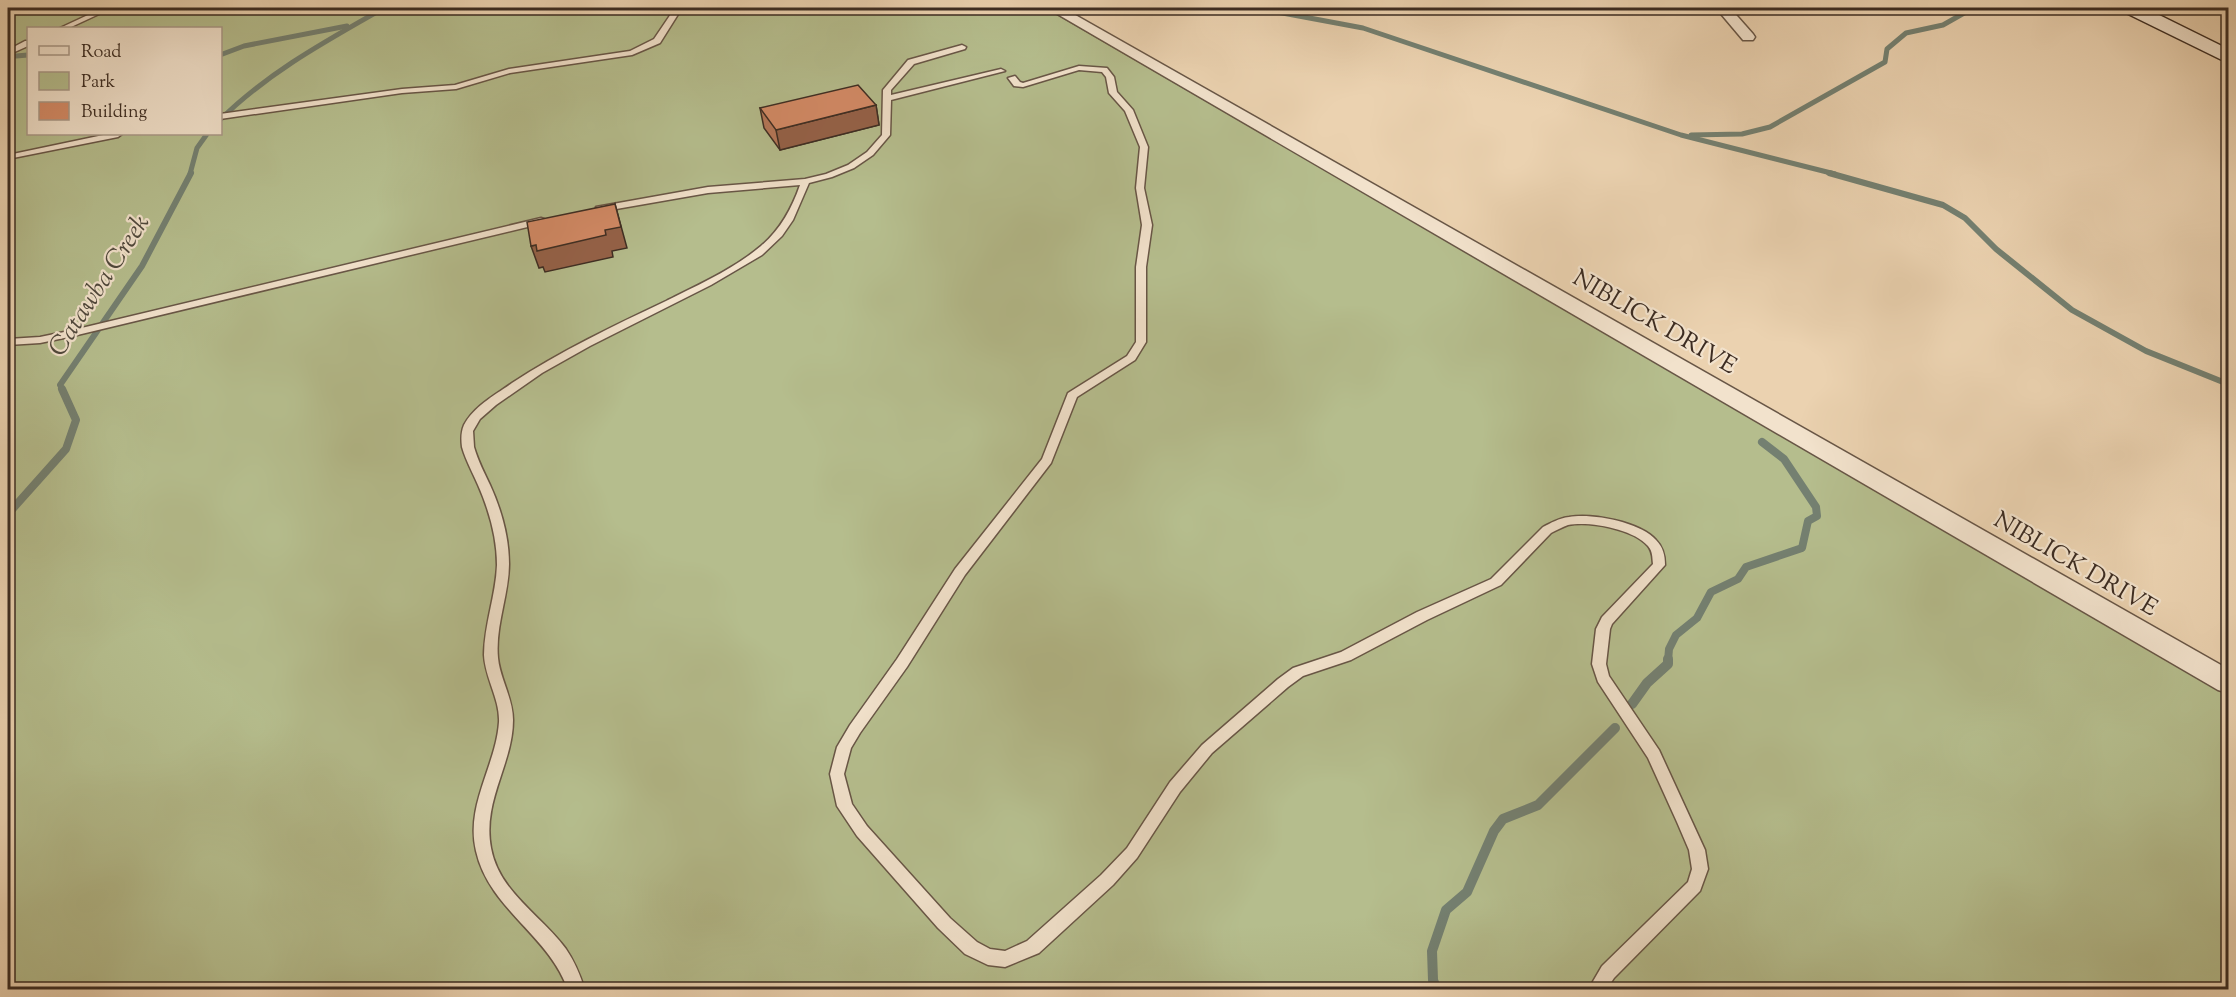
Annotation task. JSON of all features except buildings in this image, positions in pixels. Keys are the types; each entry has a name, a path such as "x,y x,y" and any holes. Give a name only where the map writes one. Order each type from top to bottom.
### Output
{"main road":[{"path":"2131,8 2229,57"},
{"path":"2160,8 2229,41"}],"street":[{"name":"NIBLICK DRIVE","path":"1054,8 2229,682"},
{"path":"1723,8 1748,37"}],"lane":[{"path":"66,27 108,8"},
{"path":"222,117 402,91 456,87 508,71 632,53 657,41 678,8"},
{"path":"8,53 27,44"},
{"path":"586,212 690,192 805,182 842,170 862,159 881,143 886,135 886,99 889,86 911,62 962,47"},
{"path":"886,99 1007,74 1023,85 1079,68 1104,70 1110,77 1113,93 1129,110 1144,147 1140,188 1147,225 1141,267 1141,342 1131,358 1072,395 1047,460 960,572 902,663 844,747 837,774 845,806 862,831 944,923 971,948 988,957 1005,959 1021,954 1034,947 1132,854 1175,788 1207,749 1298,672 1346,656 1422,616 1496,582 1547,530 1558,524 1585,520 1625,527 1652,541 1661,559 1659,565 1607,621 1603,629 1599,664 1603,678 1612,693 1654,753 1697,850 1700,869 1694,886 1608,972 1596,990"},
{"path":"8,157 113,135"},
{"path":"577,990 573,971 566,960 518,912 496,880 483,852 480,824 483,801 506,722 504,705 491,662 491,640 502,590 503,546 489,495 467,443 467,432 470,424 490,405 544,367 688,294 759,253 789,221 805,182"},
{"path":"8,352 13,343 69,334 552,219"}],"green space":[{"path":"8,8 1046,8 2228,694 2228,989 8,989"}],"waterway":[{"name":"Catawba Creek","path":"222,118 257,87 277,73 384,8"},
{"path":"1256,8 1363,28 1681,135 1835,174"},
{"path":"1691,135 1742,134 1770,127 1885,62 1887,49 1906,33 1943,25 1973,8"},
{"path":"222,54 244,46 347,26"},
{"path":"16,56 27,55"},
{"name":"Catawba Creek","path":"190,174 197,148 206,135"},
{"name":"Catawba Creek","path":"62,389 60,385 142,266 191,173"},
{"path":"1829,173 1943,205 1965,218 1996,249 2072,310 2146,351 2228,384"},
{"name":"Catawba Creek","path":"8,514 66,449 76,420 62,389"},
{"path":"1668,661 1669,649 1676,635 1697,618 1711,592 1738,579 1746,567 1802,548 1808,521 1817,516 1816,507 1784,459 1762,442"},
{"path":"1632,704 1647,683 1668,664 1668,661"},
{"path":"1437,990 1433,980 1432,951 1446,910 1467,892 1494,831 1503,819 1538,805 1615,728"}]}
